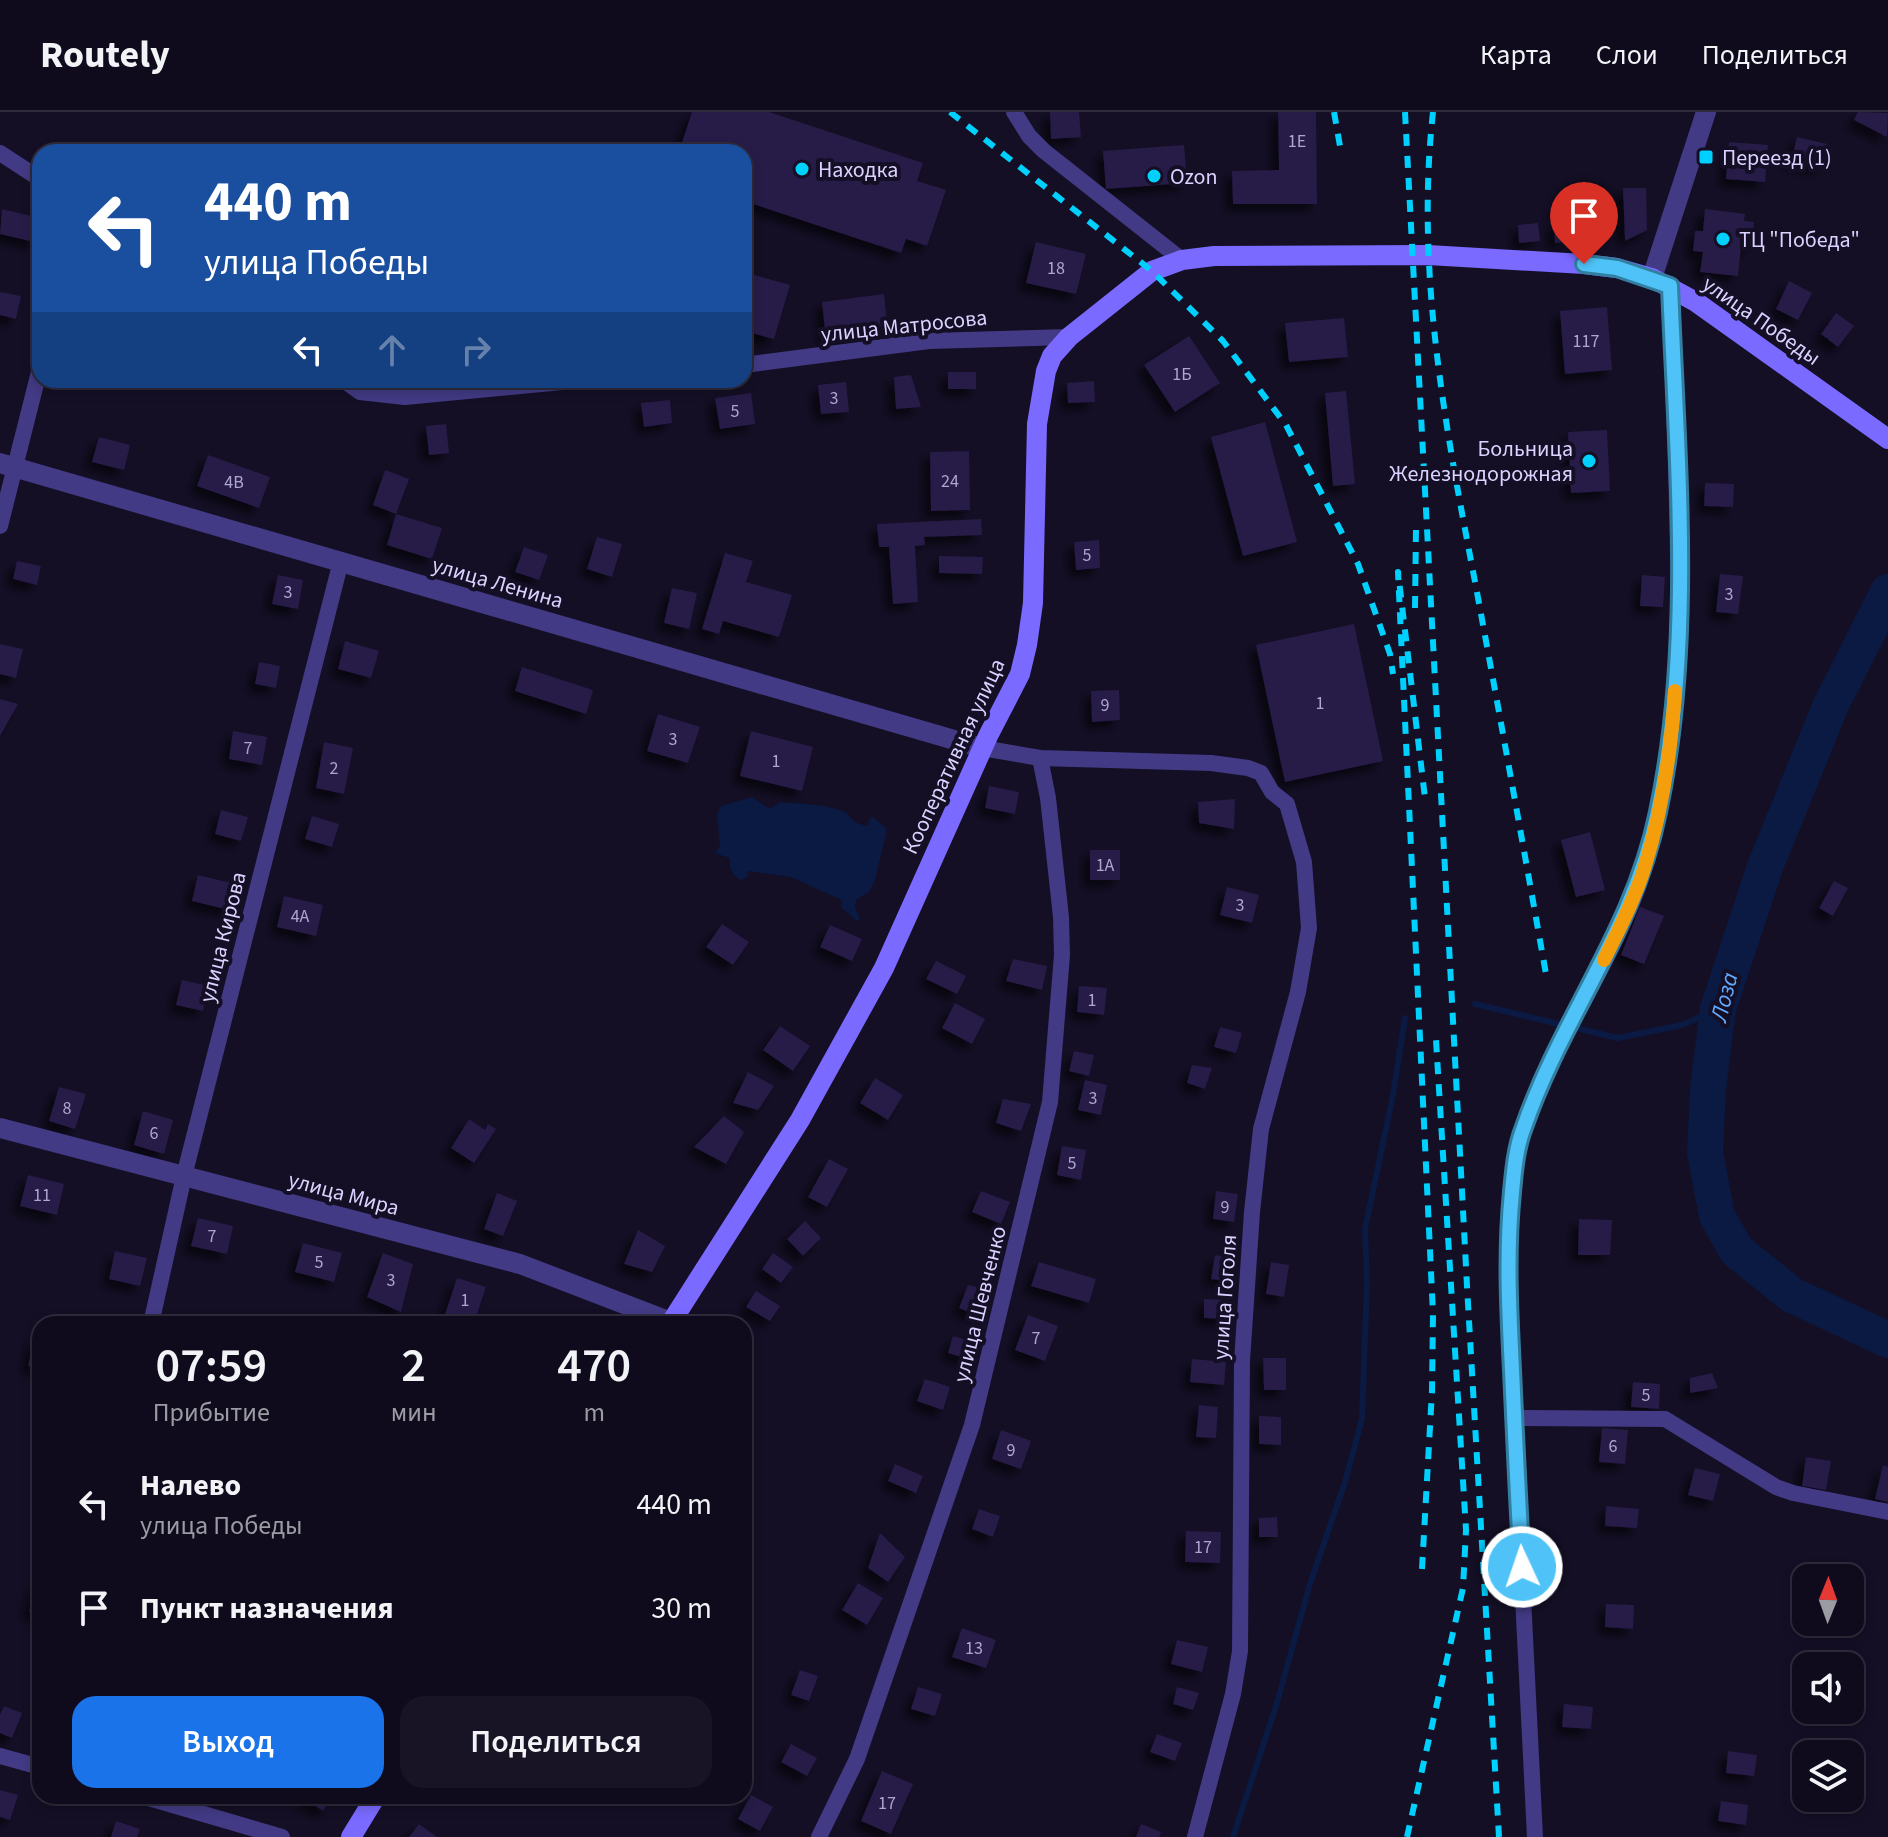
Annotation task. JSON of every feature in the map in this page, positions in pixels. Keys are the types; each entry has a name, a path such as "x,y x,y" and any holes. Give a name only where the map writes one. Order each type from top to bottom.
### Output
{"main road":[{"name":"Кооперативная улица","path":"675,1316 800,1120 884,968 982,748 1020,674 1033,603 1039,410 1052,356 1069,337 1152,271 1182,260 1214,256 1428,255 1507,258"},
{"name":"улица Победы","path":"1507,258 1617,268 1661,282 1885,437"},
{"path":"351,1837 371,1804"}],"street":[{"path":"1014,112 1029,136 1044,151 1182,260"},
{"path":"1535,1837 1507,1277 1515,1167 1522,1130 1540,1086 1624,919 1644,870 1658,814 1672,734 1679,634 1678,497 1661,282 1706,112"},
{"path":"0,153 32,174"},
{"name":"улица Матросова","path":"752,364 929,341 1069,337"},
{"path":"0,526 8,465 33,388"},
{"path":"354,388 360,392 405,397 499,388"},
{"name":"улица Ленина","path":"8,465 982,748"},
{"name":"улица Кирова","path":"153,1316 184,1176 341,561"},
{"path":"982,748 1040,758"},
{"name":"улица Гоголя","path":"1040,758 1211,763 1261,773 1272,792 1287,804 1304,862 1309,928 1298,992 1261,1129 1252,1212 1242,1361 1240,1651 1233,1694 1195,1837"},
{"name":"улица Шевченко","path":"819,1837 857,1759 972,1425 1050,1102 1062,955 1061,917 1048,798 1040,758"},
{"name":"улица Мира","path":"0,1128 520,1264 653,1316"},
{"path":"1514,1418 1642,1416 1665,1419 1776,1487 1888,1512"},
{"path":"0,1756 32,1765"},
{"path":"169,1804 282,1837"}],"water":[{"path":"752,797 770,809 780,802 833,808 868,826 869,819 873,817 887,829 875,880 869,892 856,900 855,907 860,918 857,921 841,907 842,900 791,877 748,871 747,877 740,880 732,871 730,858 715,853 720,846 717,814 721,806"}],"building":[{"path":"692,112 769,112 923,163 917,181 946,190 927,246 906,239 901,253 752,204 752,144 682,144"},
{"path":"1050,112 1079,112 1081,137 1051,139"},
{"path":"1278,112 1316,112 1317,204 1233,204 1232,171 1279,170"},
{"path":"1858,112 1888,113 1887,137 1854,120"},
{"path":"1797,137 1827,144 1821,169 1791,162"},
{"path":"1729,142 1768,145 1765,182 1726,179"},
{"path":"1184,145 1187,183 1106,189 1103,151"},
{"path":"1623,188 1646,188 1647,230 1625,241"},
{"path":"2,209 32,216 32,242 0,234"},
{"name":"ТЦ \"Победа\"","path":"1705,209 1745,214 1744,221 1754,222 1751,248 1741,247 1738,276 1700,272 1703,252 1693,251 1695,231 1703,231"},
{"path":"1538,223 1540,241 1519,243 1518,225"},
{"path":"1554,223 1565,223 1566,242 1555,243"},
{"path":"1036,242 1086,254 1076,294 1026,283"},
{"path":"752,274 790,285 774,339 752,333"},
{"path":"1789,281 1812,293 1798,320 1776,309"},
{"path":"0,292 21,296 16,319 0,315"},
{"path":"884,294 888,333 826,340 822,302"},
{"path":"1607,307 1612,370 1565,374 1560,311"},
{"path":"1836,313 1854,326 1838,347 1821,334"},
{"path":"1344,318 1348,357 1289,362 1285,323"},
{"path":"1189,336 1220,383 1175,412 1144,365"},
{"path":"948,372 976,372 976,389 948,389"},
{"path":"911,375 921,407 896,409 894,377"},
{"path":"1094,381 1095,402 1068,403 1067,383"},
{"path":"846,382 849,412 821,414 818,385"},
{"path":"1346,391 1355,484 1333,486 1325,393"},
{"path":"751,393 755,424 720,429 715,398"},
{"path":"670,400 672,423 644,427 641,403"},
{"path":"1265,422 1297,542 1243,556 1211,437"},
{"path":"446,424 449,453 429,455 426,426"},
{"name":"Больница Железнодорожная","path":"1607,430 1610,491 1571,493 1568,432"},
{"path":"99,437 130,445 124,470 92,462"},
{"path":"969,451 970,510 931,511 930,452"},
{"path":"208,455 270,477 259,508 197,486"},
{"path":"385,470 409,479 396,514 373,505"},
{"path":"1705,483 1734,484 1733,507 1704,506"},
{"path":"396,514 442,528 432,559 387,545"},
{"path":"981,519 982,535 924,537 925,545 915,546 918,602 893,604 889,547 879,547 877,524"},
{"path":"597,537 622,544 612,577 587,569"},
{"path":"1099,540 1100,568 1076,570 1074,542"},
{"path":"524,547 548,555 539,580 515,572"},
{"path":"725,553 753,561 746,582 792,595 779,637 723,621 719,634 702,629"},
{"path":"939,556 983,557 982,574 939,573"},
{"path":"17,561 41,566 37,585 13,579"},
{"path":"1720,574 1743,576 1738,614 1716,612"},
{"path":"278,575 303,580 298,609 272,604"},
{"path":"1642,575 1665,577 1663,607 1640,606"},
{"path":"672,588 697,593 689,629 664,623"},
{"path":"1354,624 1383,761 1285,782 1256,645"},
{"path":"345,641 379,651 371,678 338,669"},
{"path":"0,644 23,649 16,678 0,674"},
{"path":"259,662 280,666 276,688 255,684"},
{"path":"522,667 593,690 586,714 515,691"},
{"path":"1119,690 1120,720 1092,722 1091,691"},
{"path":"0,699 18,704 0,736"},
{"path":"658,714 700,727 688,763 647,751"},
{"path":"233,731 267,737 262,765 229,759"},
{"path":"751,731 813,747 802,791 740,776"},
{"path":"324,742 353,748 344,794 316,788"},
{"path":"989,786 1019,792 1015,814 985,808"},
{"path":"1235,799 1234,829 1199,823 1198,802"},
{"path":"221,810 248,817 241,841 215,834"},
{"path":"312,816 339,824 332,847 305,839"},
{"path":"1590,832 1605,890 1576,897 1561,840"},
{"path":"1090,850 1120,850 1120,880 1090,880"},
{"path":"198,875 235,884 229,910 192,901"},
{"path":"1834,881 1848,888 1833,916 1819,908"},
{"path":"1227,887 1259,895 1252,923 1220,915"},
{"path":"284,896 323,905 316,936 277,927"},
{"path":"1640,907 1664,916 1644,964 1621,955"},
{"path":"722,924 749,942 733,965 706,947"},
{"path":"830,925 862,939 852,961 820,947"},
{"path":"1013,959 1047,966 1042,990 1006,981"},
{"path":"936,961 966,976 957,994 926,979"},
{"path":"182,980 208,986 203,1011 176,1005"},
{"path":"1079,986 1107,988 1104,1015 1077,1012"},
{"path":"955,1003 985,1019 972,1044 942,1028"},
{"path":"780,1026 810,1046 793,1071 763,1050"},
{"path":"1220,1027 1242,1033 1236,1053 1214,1047"},
{"path":"1074,1051 1094,1055 1089,1076 1069,1071"},
{"path":"1192,1065 1212,1068 1205,1089 1187,1083"},
{"path":"748,1072 774,1086 758,1110 733,1103"},
{"path":"875,1078 903,1095 888,1120 860,1103"},
{"path":"1085,1080 1107,1085 1101,1115 1078,1110"},
{"path":"59,1087 86,1094 75,1129 49,1121"},
{"path":"1003,1099 1031,1104 1021,1131 996,1123"},
{"path":"143,1111 173,1120 164,1154 134,1145"},
{"path":"724,1116 744,1132 726,1164 694,1147"},
{"path":"469,1119 485,1130 488,1124 496,1129 474,1163 451,1148"},
{"path":"1062,1146 1086,1150 1081,1180 1057,1175"},
{"path":"829,1159 848,1169 827,1207 808,1197"},
{"path":"28,1175 64,1184 57,1215 20,1206"},
{"path":"981,1191 1010,1202 1001,1224 972,1212"},
{"path":"1216,1191 1238,1194 1234,1222 1213,1219"},
{"path":"497,1193 517,1201 503,1236 484,1229"},
{"path":"198,1218 233,1226 227,1254 191,1246"},
{"path":"1579,1219 1612,1220 1610,1255 1578,1255"},
{"path":"805,1221 821,1238 803,1256 787,1239"},
{"path":"638,1230 665,1246 652,1272 624,1264"},
{"path":"303,1243 342,1253 334,1282 295,1272"},
{"path":"115,1251 147,1258 140,1286 109,1279"},
{"path":"383,1253 413,1264 401,1312 367,1297"},
{"path":"773,1253 793,1267 781,1283 762,1269"},
{"path":"1215,1255 1237,1259 1234,1282 1211,1279"},
{"path":"1039,1262 1096,1279 1089,1303 1031,1286"},
{"path":"1271,1262 1289,1265 1284,1297 1266,1294"},
{"path":"457,1278 486,1287 476,1316 445,1314"},
{"path":"968,1285 986,1289 980,1317 959,1308"},
{"path":"756,1291 780,1306 770,1321 746,1307"},
{"path":"1204,1299 1226,1300 1226,1319 1204,1318"},
{"path":"1028,1315 1058,1326 1045,1361 1015,1350"},
{"path":"953,1336 973,1342 968,1359 948,1353"},
{"path":"1263,1358 1286,1358 1286,1390 1264,1390"},
{"path":"1192,1359 1226,1362 1224,1385 1190,1382"},
{"path":"1712,1373 1718,1388 1690,1393 1690,1378"},
{"path":"925,1379 950,1387 943,1410 917,1401"},
{"path":"1633,1382 1660,1384 1659,1409 1631,1407"},
{"path":"1199,1405 1218,1407 1216,1438 1196,1437"},
{"path":"1259,1416 1281,1417 1281,1445 1259,1444"},
{"path":"1602,1428 1628,1430 1625,1464 1599,1462"},
{"path":"1001,1430 1031,1441 1021,1469 992,1459"},
{"path":"1806,1457 1831,1461 1826,1490 1802,1486"},
{"path":"895,1464 923,1476 916,1493 888,1481"},
{"path":"1883,1465 1888,1467 1888,1502 1875,1499"},
{"path":"1695,1468 1720,1474 1713,1501 1688,1495"},
{"path":"1606,1506 1639,1509 1637,1528 1605,1526"},
{"path":"979,1509 1000,1516 993,1537 972,1529"},
{"path":"1277,1517 1278,1537 1259,1537 1259,1518"},
{"path":"1186,1531 1221,1532 1220,1563 1185,1562"},
{"path":"880,1533 905,1557 888,1582 868,1568"},
{"path":"858,1583 883,1598 867,1625 842,1610"},
{"path":"1606,1604 1634,1605 1633,1629 1605,1627"},
{"path":"962,1628 996,1640 986,1668 952,1657"},
{"path":"1177,1640 1208,1647 1202,1672 1171,1664"},
{"path":"800,1670 818,1676 809,1701 791,1695"},
{"path":"918,1687 942,1694 935,1716 911,1709"},
{"path":"1177,1687 1199,1693 1193,1710 1173,1704"},
{"path":"1564,1704 1593,1707 1591,1729 1562,1727"},
{"path":"4,1706 22,1713 12,1738 0,1733 0,1715"},
{"path":"1157,1734 1182,1743 1175,1761 1150,1752"},
{"path":"791,1744 817,1758 807,1776 781,1762"},
{"path":"1728,1751 1757,1755 1754,1776 1726,1773"},
{"path":"882,1771 913,1784 891,1834 861,1821"},
{"path":"0,1790 18,1795 10,1820 0,1817"},
{"path":"752,1796 773,1807 760,1831 738,1819 746,1804 752,1804"},
{"path":"1721,1801 1748,1805 1746,1825 1718,1821"},
{"path":"312,1804 327,1804 323,1811"},
{"path":"116,1821 140,1829 137,1837 111,1837"},
{"path":"419,1824 437,1837 409,1837"},
{"path":"1141,1824 1161,1832 1159,1837 1136,1837"}],"waterway":[{"name":"Лоза","path":"1888,592 1830,707 1765,867 1718,1009 1708,1089 1705,1153 1717,1216 1737,1251 1792,1295 1888,1340"},
{"path":"1475,1004 1618,1038 1682,1025 1718,1009"},
{"path":"1233,1837 1277,1703 1309,1587 1345,1482 1362,1419 1367,1281 1365,1229 1393,1095 1405,1018"}],"railway":[{"path":"950,112 1152,271 1223,341 1286,425 1358,564 1390,654 1393,674"},
{"path":"1334,112 1340,146"},
{"path":"1405,112 1499,1837"},
{"path":"1433,112 1428,172 1428,232 1436,351 1454,469 1546,974"},
{"path":"1415,608 1416,527"},
{"path":"1422,1569 1433,1314 1398,572 1425,798"},
{"path":"1407,1837 1463,1588 1466,1530 1436,1040"}],"slow traffic":[{"path":"1604,960 1644,870 1668,761 1675,691"}],"place":[{"name":"Переезд (1)","path":"1706,157"},
{"name":"Находка","path":"802,169"},
{"name":"Ozon","path":"1154,176"},
{"name":"ТЦ \"Победа\"","path":"1723,239"},
{"name":"Больница Железнодорожная","path":"1589,461"}],"route":[{"path":"1522,1567 1507,1277 1515,1167 1522,1130 1540,1086 1624,919 1644,870 1658,814 1672,734 1679,634 1678,497 1670,286 1617,268 1584,264"}]}
